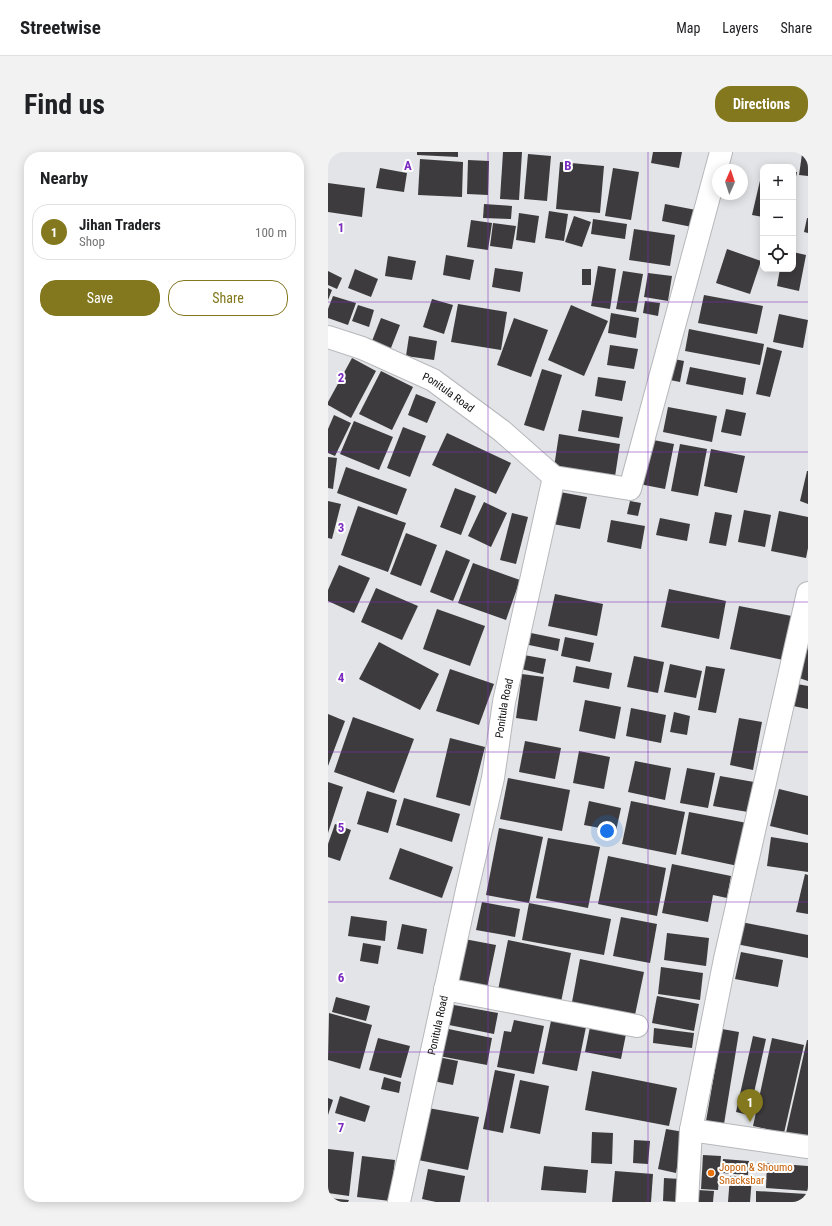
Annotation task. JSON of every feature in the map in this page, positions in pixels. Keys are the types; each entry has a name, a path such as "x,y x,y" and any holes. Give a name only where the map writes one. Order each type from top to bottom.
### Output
{"street":[{"path":"554,477 630,489 721,152"},
{"name":"Ponitula Road","path":"328,337 362,348 433,380 502,431 554,477 504,702 493,778 399,1202"},
{"path":"687,1202 691,1130 725,959 808,593"},
{"path":"445,989 637,1026"},
{"path":"691,1130 808,1147"}],"building":[{"path":"417,152 458,152 458,157 417,155"},
{"path":"503,152 522,152 519,200 500,199"},
{"path":"653,152 682,152 679,168 651,163"},
{"path":"528,154 551,156 547,201 524,199"},
{"path":"802,154 808,155 808,176 799,175"},
{"path":"420,159 463,162 462,197 418,195"},
{"path":"468,160 489,161 488,195 467,194"},
{"path":"560,162 604,166 600,213 556,209"},
{"path":"380,168 407,173 404,192 376,188"},
{"path":"613,168 639,172 631,220 605,216"},
{"path":"760,181 760,216 752,215"},
{"path":"328,183 365,188 362,217 328,212"},
{"path":"484,204 512,206 511,219 483,218"},
{"path":"665,204 696,210 692,227 662,221"},
{"path":"549,211 568,214 564,241 545,238"},
{"path":"519,213 539,216 535,243 516,240"},
{"path":"574,216 591,222 582,247 565,242"},
{"path":"808,218 808,233 804,232"},
{"path":"593,219 627,224 625,239 591,234"},
{"path":"471,220 492,223 488,250 467,247"},
{"path":"493,223 516,226 512,249 490,246"},
{"path":"634,229 675,235 670,266 629,260"},
{"path":"727,249 760,261 750,294 716,283"},
{"path":"796,253 806,255 799,291 777,286 779,272 796,272"},
{"path":"446,255 474,260 470,280 443,275"},
{"path":"388,256 416,261 412,280 385,276"},
{"path":"598,266 616,269 610,309 591,306"},
{"path":"495,268 523,272 520,292 492,287"},
{"path":"355,269 378,279 371,297 348,288"},
{"path":"582,269 591,269 591,285 582,285"},
{"path":"328,271 342,278 337,289 328,285"},
{"path":"623,271 643,274 636,312 616,309"},
{"path":"648,273 672,276 668,301 644,297"},
{"path":"328,288 332,290 328,300"},
{"path":"704,295 763,306 757,334 698,323"},
{"path":"333,296 356,303 348,325 328,318 328,309"},
{"path":"432,299 453,305 444,334 423,327"},
{"path":"645,301 660,303 658,316 643,313"},
{"path":"458,304 507,312 501,350 451,342"},
{"path":"358,305 374,310 369,327 352,321"},
{"path":"571,305 608,321 584,376 548,360"},
{"path":"611,313 639,318 636,338 608,333"},
{"path":"779,314 808,320 803,348 773,342"},
{"path":"381,318 400,325 389,353 370,346"},
{"path":"514,318 548,330 531,377 497,365"},
{"path":"689,329 764,344 760,365 685,351"},
{"path":"409,336 437,341 434,360 406,356"},
{"path":"610,345 638,349 634,369 607,365"},
{"path":"767,347 782,351 770,397 756,394"},
{"path":"664,357 684,361 680,382 660,378"},
{"path":"352,358 376,371 351,418 328,405 328,402"},
{"path":"690,367 746,378 743,395 686,384"},
{"path":"542,369 562,375 544,431 524,425"},
{"path":"381,371 413,387 392,430 359,414"},
{"path":"598,377 626,381 622,401 595,396"},
{"path":"416,394 436,402 427,423 408,415"},
{"path":"668,407 717,416 712,442 663,432"},
{"path":"726,409 746,413 741,436 721,432"},
{"path":"582,410 623,417 619,438 578,431"},
{"path":"334,415 351,423 335,456 328,453 328,429"},
{"path":"354,421 393,437 379,470 340,454"},
{"path":"403,427 426,436 410,477 387,468"},
{"path":"447,433 511,463 496,494 432,465"},
{"path":"559,434 620,444 614,483 553,474"},
{"path":"643,438 674,444 665,489 634,483"},
{"path":"680,444 707,449 698,496 671,491"},
{"path":"711,449 745,456 737,493 704,486"},
{"path":"328,457 337,458 333,489 328,488"},
{"path":"346,467 407,489 397,515 337,493"},
{"path":"808,471 808,504 800,501"},
{"path":"455,488 476,496 461,535 440,527"},
{"path":"560,492 587,497 580,529 553,524"},
{"path":"328,501 341,504 332,539 328,538"},
{"path":"630,501 641,503 638,516 627,514"},
{"path":"484,502 507,513 491,547 468,536"},
{"path":"358,506 406,523 388,572 341,555"},
{"path":"744,510 771,515 765,547 738,542"},
{"path":"779,511 808,517 808,548 806,558 771,551"},
{"path":"715,512 732,515 726,546 709,543"},
{"path":"512,513 528,517 516,564 500,560"},
{"path":"660,518 690,524 687,541 656,535"},
{"path":"611,520 645,526 641,549 607,542"},
{"path":"406,533 437,545 421,586 390,574"},
{"path":"446,550 470,560 453,601 430,592"},
{"path":"473,563 520,580 506,620 458,603"},
{"path":"339,565 370,578 354,613 328,601 328,590"},
{"path":"376,588 418,606 402,640 361,622"},
{"path":"669,589 726,601 719,639 661,627"},
{"path":"555,594 603,604 597,636 548,626"},
{"path":"739,606 797,617 788,661 730,649"},
{"path":"437,609 485,626 470,666 423,649"},
{"path":"531,633 560,639 558,651 529,645"},
{"path":"565,637 594,643 590,662 561,656"},
{"path":"379,642 439,674 420,710 359,679"},
{"path":"808,646 808,681 799,678"},
{"path":"524,655 546,659 543,674 521,669"},
{"path":"634,656 664,662 658,693 627,687"},
{"path":"670,664 702,671 696,698 664,692"},
{"path":"576,666 612,673 609,689 573,682"},
{"path":"706,666 725,669 716,713 698,710"},
{"path":"450,669 494,684 479,725 436,711"},
{"path":"522,674 544,677 537,721 516,718"},
{"path":"797,684 808,686 808,709 793,706"},
{"path":"585,700 621,707 615,739 579,731"},
{"path":"631,708 666,715 661,743 626,736"},
{"path":"674,712 690,716 687,735 670,732"},
{"path":"328,714 345,721 328,766"},
{"path":"353,717 414,739 394,793 334,772"},
{"path":"739,718 762,722 753,770 730,765"},
{"path":"450,738 485,747 470,806 436,797"},
{"path":"525,741 561,748 555,779 519,772"},
{"path":"579,751 610,757 604,789 573,783"},
{"path":"635,761 671,768 665,800 628,792"},
{"path":"687,768 715,773 708,808 680,803"},
{"path":"720,776 754,782 748,812 713,806"},
{"path":"508,778 570,790 562,831 500,819"},
{"path":"328,782 343,787 328,833"},
{"path":"779,789 808,796 808,835 770,826"},
{"path":"367,791 397,800 388,833 357,824"},
{"path":"404,798 460,814 452,842 396,825"},
{"path":"589,801 621,808 616,831 584,825"},
{"path":"631,801 685,812 676,855 622,844"},
{"path":"689,812 747,823 738,866 681,854"},
{"path":"335,824 351,830 340,861 328,857 328,844"},
{"path":"499,828 543,837 529,903 486,895"},
{"path":"771,837 808,843 808,872 767,866"},
{"path":"548,838 600,847 588,908 536,898"},
{"path":"400,848 453,867 442,898 389,879"},
{"path":"608,856 666,868 657,916 598,904"},
{"path":"672,864 731,876 727,898 713,895 708,922 662,913"},
{"path":"805,874 808,875 808,914 796,912"},
{"path":"482,902 520,909 515,937 476,930"},
{"path":"529,903 611,919 604,955 522,940"},
{"path":"351,916 387,921 385,941 348,936"},
{"path":"621,917 657,924 650,963 613,956"},
{"path":"741,922 808,935 808,958 736,944"},
{"path":"402,924 427,929 423,954 397,949"},
{"path":"667,933 709,938 706,966 664,960"},
{"path":"459,938 496,945 487,988 451,981"},
{"path":"508,940 571,953 560,1007 497,995"},
{"path":"363,943 381,946 378,964 360,961"},
{"path":"741,952 783,960 778,987 735,979"},
{"path":"580,959 644,972 635,1015 572,1002"},
{"path":"661,967 703,973 700,1000 658,994"},
{"path":"657,996 699,1004 694,1031 652,1023"},
{"path":"336,997 370,1006 366,1021 332,1012"},
{"path":"443,1003 498,1013 494,1034 439,1023"},
{"path":"329,1013 372,1025 360,1069 328,1060"},
{"path":"552,1016 587,1022 577,1071 542,1064"},
{"path":"514,1020 544,1026 534,1074 497,1067 504,1031 511,1032"},
{"path":"591,1022 627,1029 621,1059 585,1052"},
{"path":"439,1027 492,1038 487,1065 434,1055"},
{"path":"654,1028 694,1033 692,1048 653,1043"},
{"path":"722,1029 739,1032 724,1124 706,1121"},
{"path":"753,1036 766,1039 749,1115 736,1112"},
{"path":"378,1038 410,1046 401,1078 369,1070"},
{"path":"772,1038 804,1045 784,1133 753,1126"},
{"path":"808,1040 808,1137 786,1133"},
{"path":"438,1057 458,1061 453,1085 433,1081"},
{"path":"495,1070 515,1074 503,1133 483,1129"},
{"path":"592,1071 677,1088 669,1126 585,1110"},
{"path":"384,1077 401,1082 399,1093 381,1089"},
{"path":"520,1080 549,1086 540,1134 510,1128"},
{"path":"340,1096 370,1106 365,1122 335,1113"},
{"path":"328,1098 333,1100 328,1115"},
{"path":"428,1108 479,1117 468,1170 418,1160"},
{"path":"666,1129 684,1132 676,1173 658,1169"},
{"path":"592,1132 613,1133 612,1164 591,1163"},
{"path":"634,1140 650,1141 648,1164 633,1163"},
{"path":"328,1149 354,1152 349,1196 328,1193"},
{"path":"703,1155 721,1156 718,1190 701,1189"},
{"path":"362,1156 395,1160 390,1201 357,1197"},
{"path":"723,1159 749,1161 748,1175 722,1173"},
{"path":"767,1163 808,1166 808,1191 766,1188"},
{"path":"544,1166 588,1170 586,1193 541,1190"},
{"path":"428,1169 465,1176 460,1202 436,1202 422,1199"},
{"path":"615,1171 653,1174 651,1202 612,1202"},
{"path":"730,1176 752,1177 750,1202 728,1202"},
{"path":"664,1178 680,1179 678,1202 663,1201"},
{"path":"698,1190 714,1191 713,1202 697,1202"},
{"path":"756,1191 807,1194 806,1202 756,1202"},
{"path":"328,1198 349,1200 348,1202 328,1202"}],"place":[{"name":"Jihan Traders","path":"750,1122"},
{"name":"Jopon & Shoumo Snacksbar","path":"711,1173"}]}
